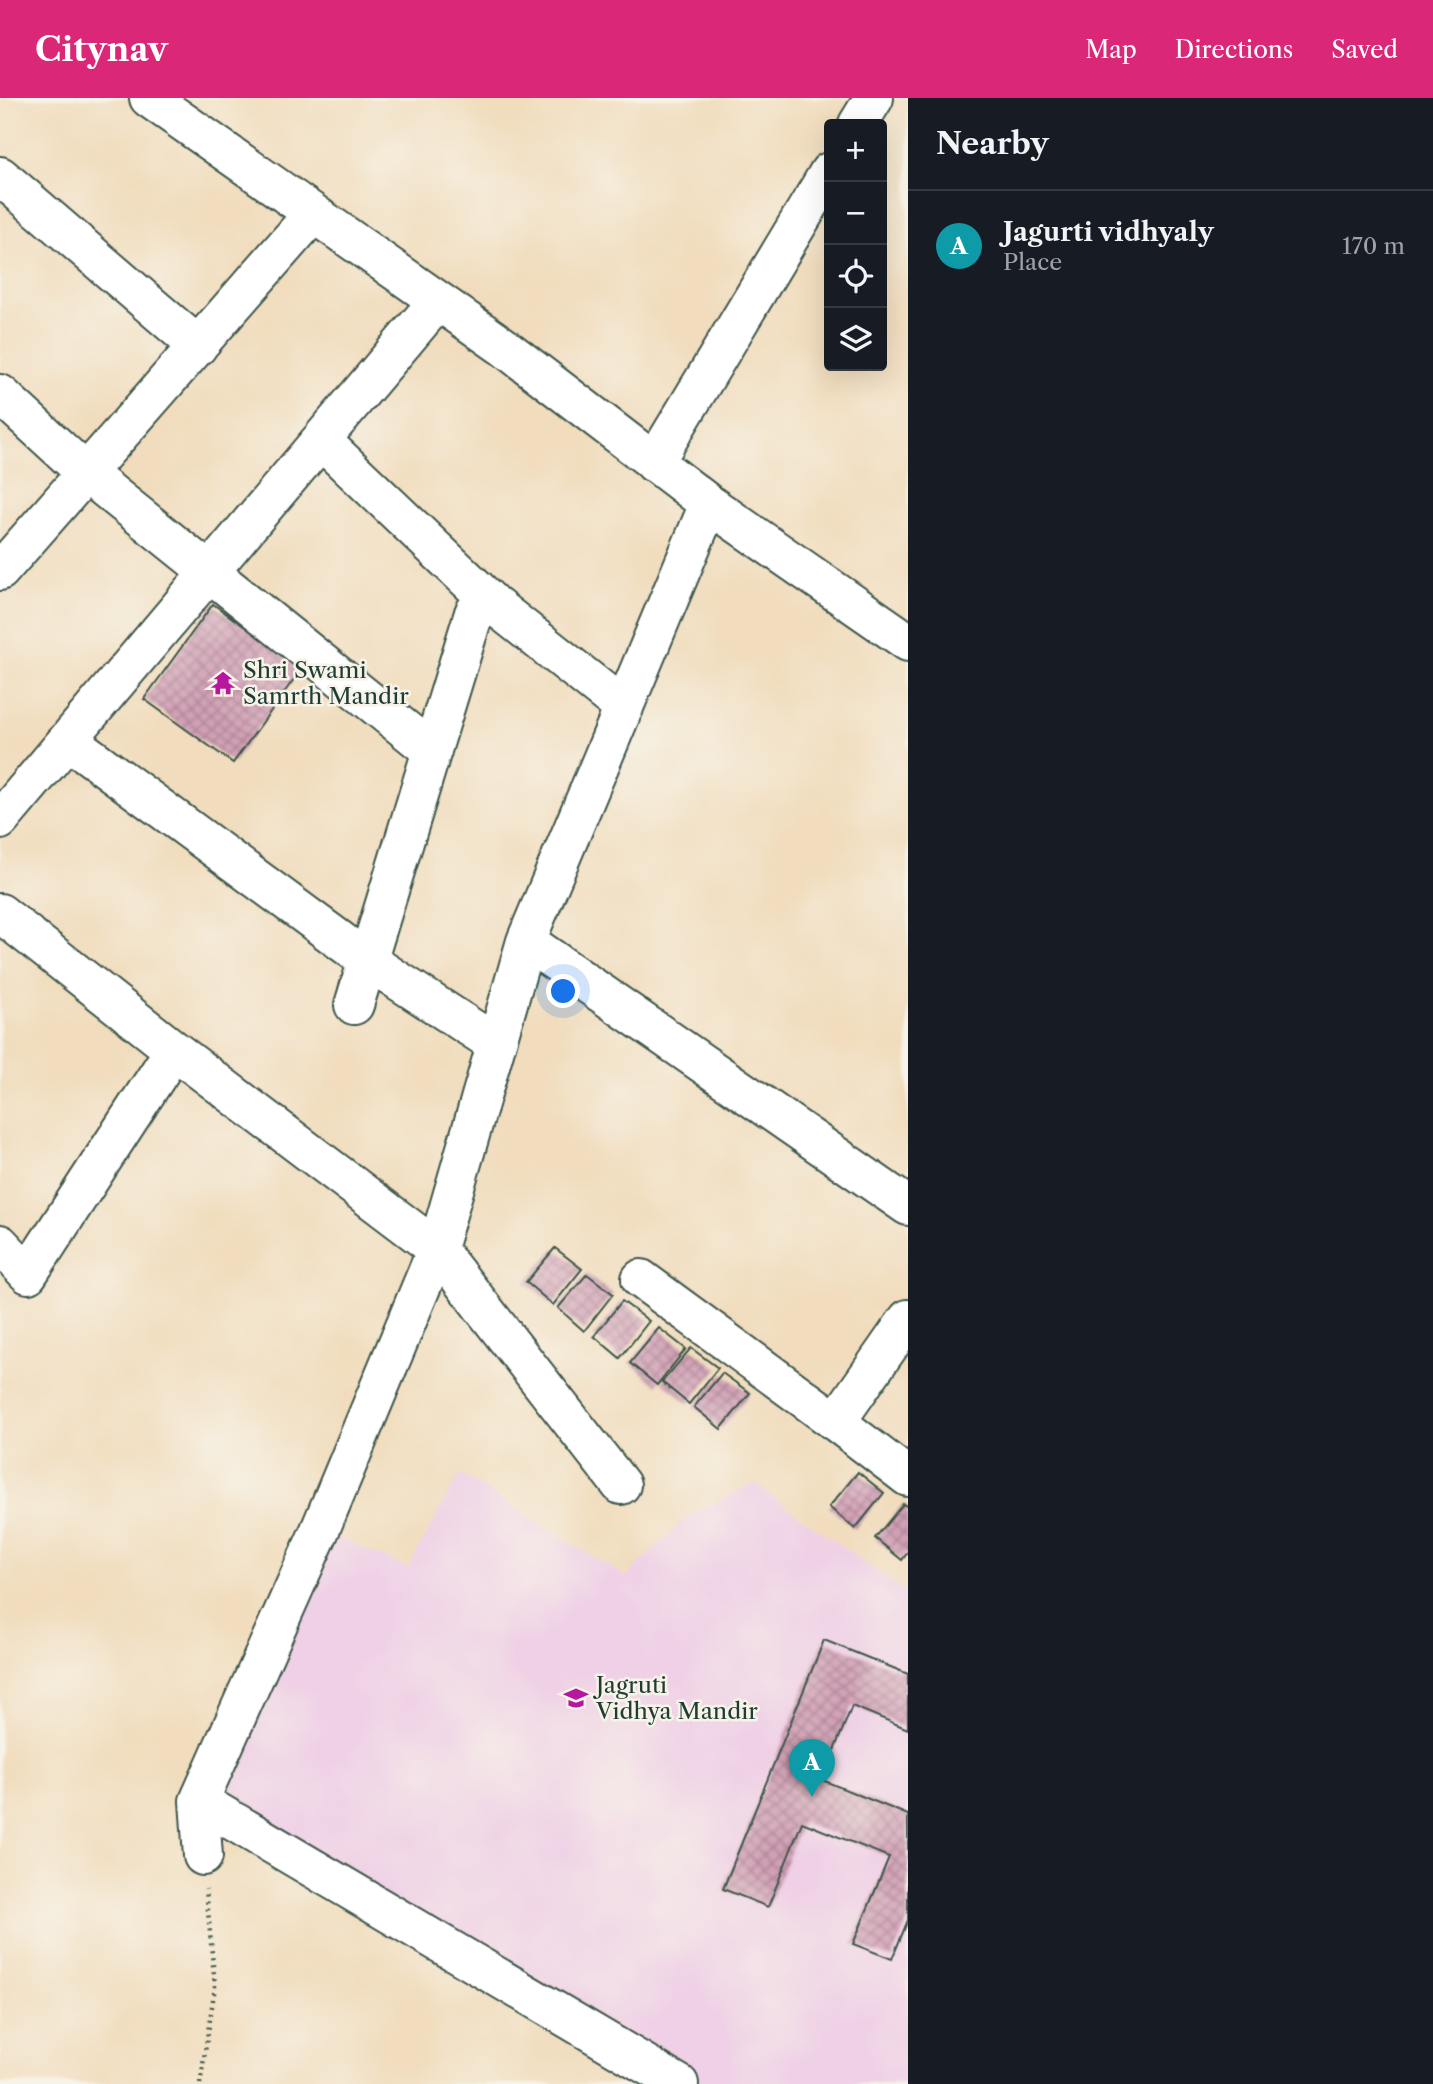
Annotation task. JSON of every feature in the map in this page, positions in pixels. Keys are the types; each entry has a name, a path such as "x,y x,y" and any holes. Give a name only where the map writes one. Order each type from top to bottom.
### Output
{"street":[{"path":"149,98 504,348 709,504 908,642"},
{"path":"861,119 874,98"},
{"path":"0,176 198,346"},
{"path":"654,463 824,180"},
{"path":"0,571 313,215"},
{"path":"0,820 438,301"},
{"path":"0,394 86,473 432,751"},
{"path":"321,440 494,605 624,708"},
{"path":"203,1856 199,1801 320,1530 437,1249 526,941 709,504"},
{"path":"354,1005 474,613 494,605"},
{"path":"68,740 368,961 496,1044"},
{"path":"0,913 174,1050 437,1249 621,1485"},
{"path":"526,941 908,1206"},
{"path":"0,1244 28,1274 174,1050"},
{"path":"641,1279 908,1477"},
{"path":"836,1422 908,1318"},
{"path":"199,1801 679,2084"}],"path":[{"path":"200,2084 215,1987 203,1856"}],"shaded area":[{"name":"Jagruti Vidhya Mandir","path":"460,1474 626,1577 689,1515 754,1483 908,1594 908,2084 680,2084 199,1801 320,1530 408,1568"}],"building":[{"name":"Shri Swami Samrth Mandir","path":"213,604 302,668 233,763 144,699"},
{"path":"555,1248 582,1269 553,1305 526,1282"},
{"path":"587,1274 613,1294 584,1331 558,1308"},
{"path":"622,1301 649,1321 620,1358 594,1336"},
{"path":"659,1328 686,1349 657,1385 630,1363"},
{"path":"691,1348 718,1368 689,1404 662,1382"},
{"path":"722,1373 750,1393 721,1429 694,1407"},
{"path":"858,1472 884,1493 855,1529 829,1507"},
{"path":"903,1504 908,1507 908,1552 902,1560 875,1538"},
{"path":"824,1640 908,1674 908,1729 852,1706 822,1780 908,1815 908,1920 892,1959 853,1944 889,1857 802,1822 768,1907 723,1889"}],"place":[{"name":"Shri Swami Samrth Mandir","path":"223,683"},
{"name":"Jagruti Vidhya Mandir","path":"576,1698"},
{"name":"Jagurti vidhyaly","path":"812,1797"}]}
